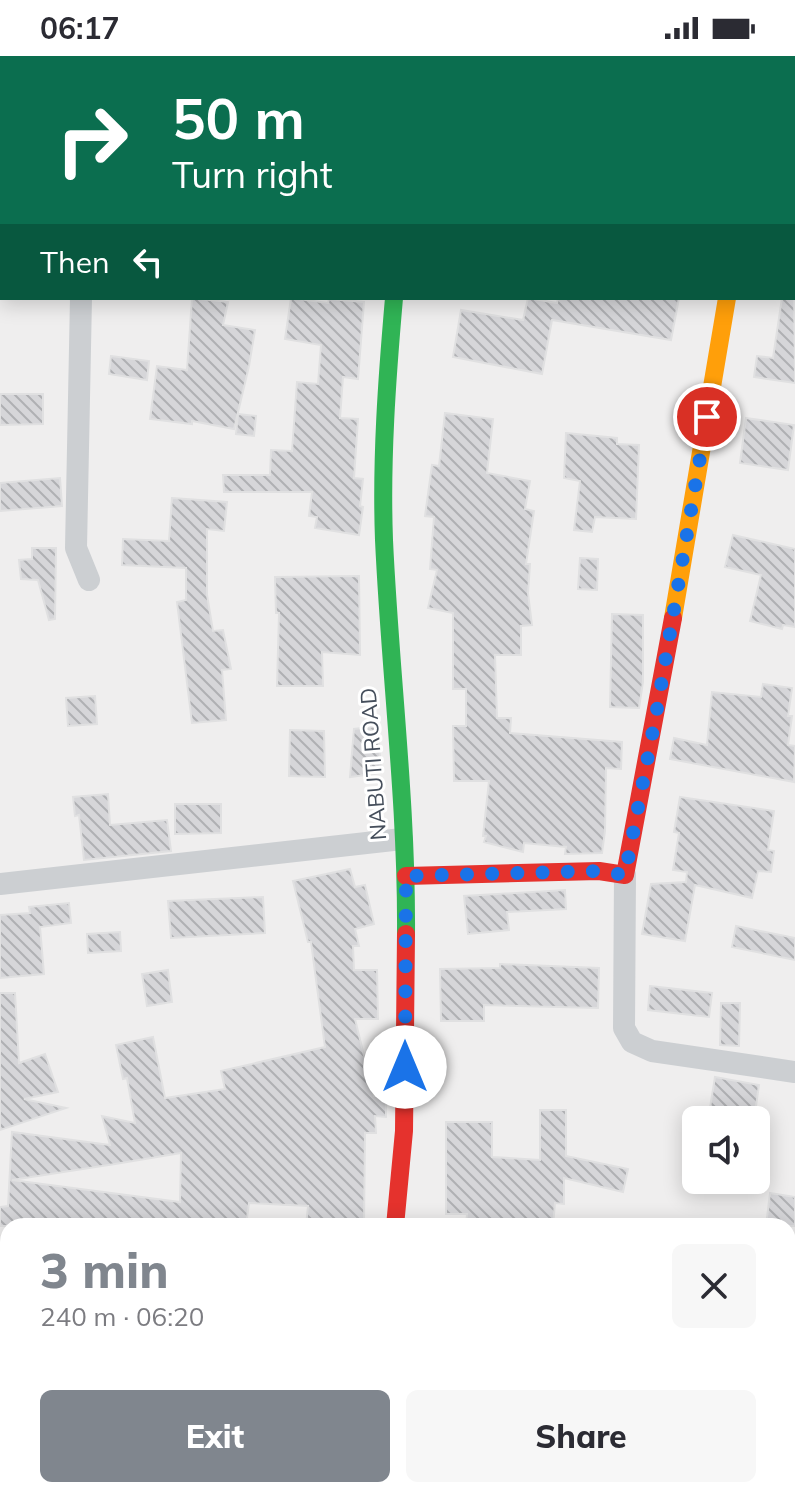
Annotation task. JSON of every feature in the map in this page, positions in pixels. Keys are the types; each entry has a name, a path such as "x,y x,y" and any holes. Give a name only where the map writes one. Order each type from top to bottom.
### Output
{"street":[{"path":"81,300 76,548 89,580"},
{"name":"NABUTI ROAD","path":"394,300 386,386 384,538 406,876 404,1131 396,1218"},
{"path":"727,300 656,715 625,875 624,1028 632,1042 652,1051 795,1072"},
{"path":"0,884 402,839"},
{"path":"406,876 599,871 625,875"}],"building":[{"path":"192,300 228,302 223,325 255,330 234,429 192,421 192,424 150,419 157,366 187,370"},
{"path":"291,300 364,302 358,379 343,377 340,418 358,419 354,478 363,479 359,535 315,528 317,517 309,516 312,492 224,492 223,475 270,475 271,450 292,451 297,382 318,384 321,345 285,339"},
{"path":"528,300 557,303 558,300 679,300 671,340 552,320 542,374 453,357 461,310 523,320"},
{"path":"782,300 794,300 795,383 754,377 757,356 773,358"},
{"path":"111,356 149,361 147,380 109,374"},
{"path":"0,394 43,394 43,424 0,425"},
{"path":"445,413 493,419 487,473 530,481 525,509 534,511 526,564 530,564 528,593 532,625 521,626 521,655 495,655 497,718 511,718 510,733 622,742 621,769 606,768 602,853 565,854 566,847 524,843 523,852 484,842 489,781 454,781 453,726 466,726 466,689 453,689 453,613 428,608 437,570 430,569 434,517 425,516 432,465 439,466"},
{"path":"238,414 256,416 254,436 236,434"},
{"path":"746,418 794,425 788,470 740,463"},
{"path":"566,433 617,438 617,444 639,445 636,519 595,517 592,532 574,530 580,481 564,478"},
{"path":"60,478 62,506 0,511 0,483"},
{"path":"172,498 227,502 224,531 207,529 207,595 213,631 223,630 231,669 222,670 226,720 192,723 177,602 186,600 186,568 122,565 123,539 169,541"},
{"path":"733,535 795,549 795,627 783,625 782,629 750,621 761,575 725,567"},
{"path":"32,548 56,548 55,619 49,620 38,580 21,579 19,560 32,559"},
{"path":"580,558 598,559 597,590 578,589"},
{"path":"359,576 360,655 322,652 323,686 277,686 279,613 276,613 275,577"},
{"path":"612,614 643,615 643,682 639,708 610,707"},
{"path":"763,684 792,688 788,745 795,746 794,782 670,759 674,738 707,745 712,692 761,697"},
{"path":"95,696 97,724 68,726 66,698"},
{"path":"378,726 381,773 350,777 354,729"},
{"path":"290,730 324,731 325,777 289,776"},
{"path":"108,794 110,825 167,820 171,851 84,860 79,815 75,816 73,797"},
{"path":"680,797 774,811 768,850 774,851 771,872 758,871 752,898 695,885 685,941 642,934 651,884 686,882 687,872 673,870 679,833 674,832"},
{"path":"175,804 221,804 221,833 175,834"},
{"path":"350,869 355,887 365,885 374,924 355,929 359,946 353,946 354,970 377,970 378,1019 355,1019 374,1096 386,1096 386,1117 375,1116 376,1133 365,1133 364,1218 307,1218 308,1206 249,1203 247,1218 0,1218 0,1207 8,1206 12,1132 110,1145 102,1116 135,1123 127,1078 123,1079 116,1045 153,1037 165,1098 225,1089 221,1071 325,1047 311,942 308,942 293,881","holes":["181,1153 180,1202 12,1180"]},
{"path":"565,890 566,909 507,912 509,930 468,934 464,896"},
{"path":"263,897 265,933 171,938 168,901"},
{"path":"69,903 71,923 40,927 44,974 0,978 0,915 30,913 29,907"},
{"path":"736,926 795,938 795,960 732,947"},
{"path":"120,932 121,951 88,953 87,934"},
{"path":"500,964 599,968 598,1008 484,1005 484,1021 441,1021 440,969 500,968"},
{"path":"168,970 172,1002 147,1006 142,974"},
{"path":"650,986 712,993 709,1017 648,1010"},
{"path":"0,993 15,993 19,1063 45,1054 58,1092 24,1099 66,1108 0,1130"},
{"path":"721,1003 740,1003 739,1046 720,1045"},
{"path":"715,1077 759,1085 756,1106 710,1106"},
{"path":"540,1110 566,1110 566,1156 628,1169 623,1192 564,1178 564,1204 555,1203 554,1218 467,1218 467,1214 446,1214 446,1122 492,1122 492,1157 540,1160"},
{"path":"770,1193 795,1197 795,1218 767,1218"}],"traffic: fast":[{"path":"394,300 385,419 383,510 404,836 406,934"}],"traffic: slow":[{"path":"673,618 727,300"}],"traffic: jam":[{"path":"406,876 599,871 625,875 673,618"},
{"path":"396,1218 404,1131 406,934"}],"route":[{"path":"405,1067 406,876 599,871 625,875 707,417"}]}
